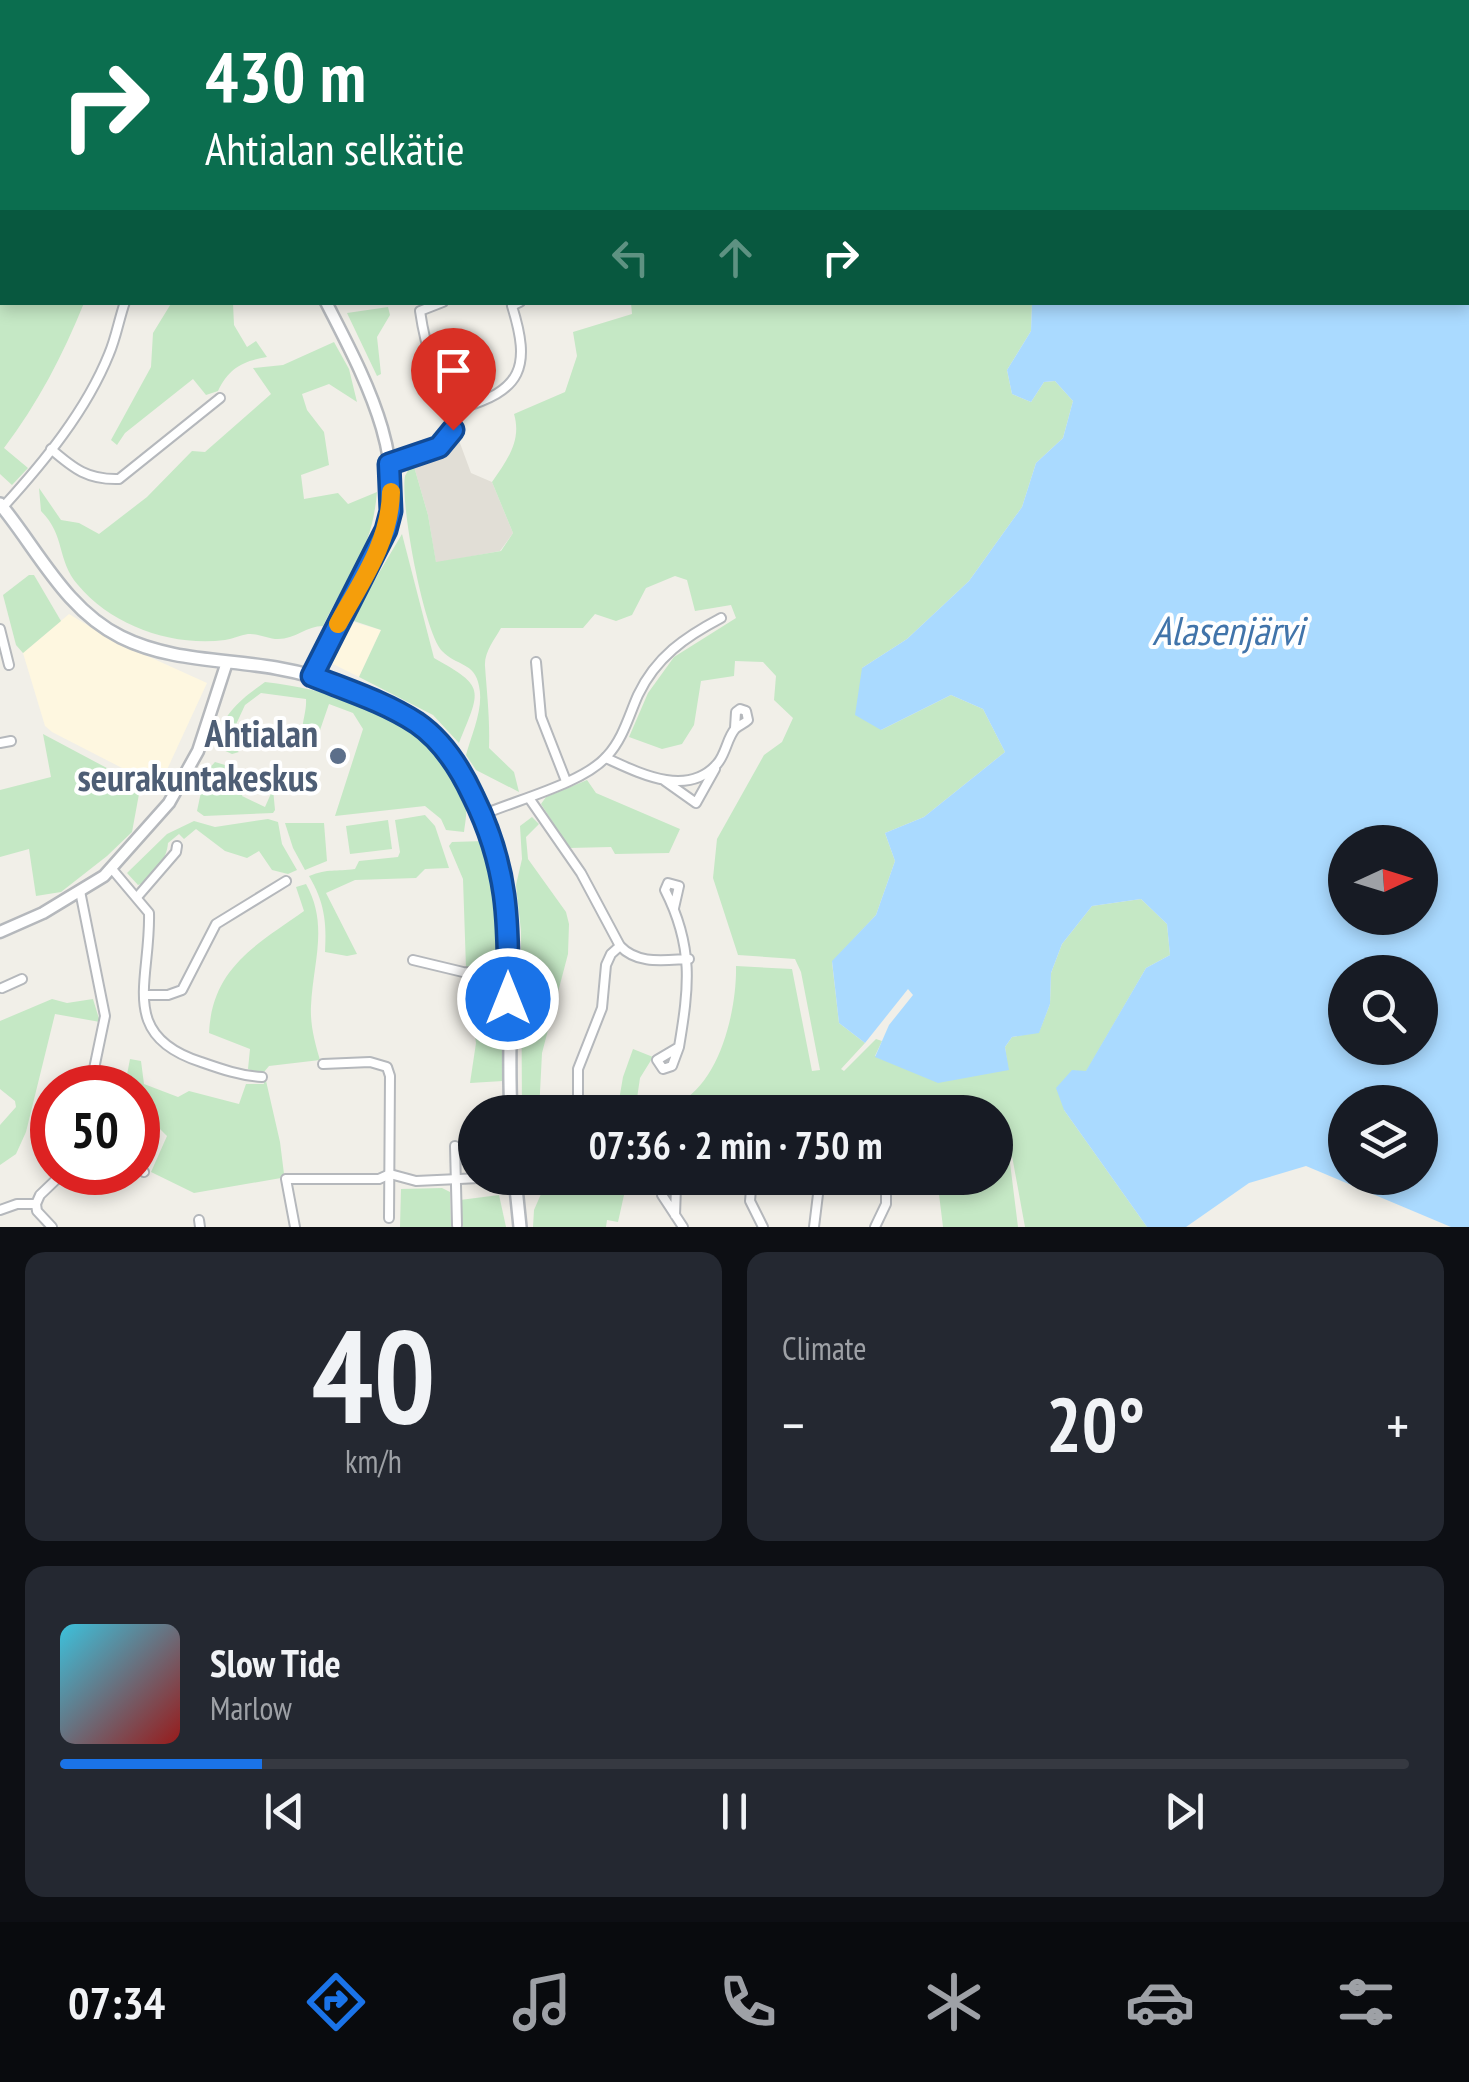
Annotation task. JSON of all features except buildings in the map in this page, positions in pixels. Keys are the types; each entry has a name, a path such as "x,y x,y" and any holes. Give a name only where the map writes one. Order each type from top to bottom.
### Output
{"main road":[{"path":"2,506 55,580 117,636 178,656 312,676 377,702 434,737 465,778 500,861 509,973 510,1095"},
{"path":"517,1195 520,1227"}],"street":[{"path":"2,506 52,448 89,395 110,352 125,305"},
{"path":"312,676 386,530 391,511 389,464 370,394 327,305"},
{"path":"389,464 439,447 453,430 458,408 426,351 420,312 436,305"},
{"path":"458,408 503,392 521,365 524,342 514,305"},
{"path":"52,448 79,473 98,480 119,479 220,398"},
{"path":"482,815 566,781 606,758 652,670 691,634 721,618"},
{"path":"0,629 9,666"},
{"path":"0,932 43,913 112,869 169,803 198,750 227,662"},
{"path":"536,662 541,717 566,781"},
{"path":"606,758 664,782 696,803 736,728"},
{"path":"0,743 10,740"},
{"path":"664,782 694,777 717,764"},
{"path":"529,798 581,872 620,946 636,959 688,959"},
{"path":"138,896 177,846"},
{"path":"112,869 149,913 145,996 148,1025 159,1042 192,1059 236,1074 262,1077"},
{"path":"145,996 182,990 216,924 286,881"},
{"path":"80,891 104,1016 94,1065"},
{"path":"674,908 688,959 689,989 679,1047"},
{"path":"578,1095 578,1069 602,1008 606,966 620,946"},
{"path":"413,960 463,972 509,973"},
{"path":"1,987 22,979"},
{"path":"323,1064 370,1062 387,1067 389,1218"},
{"path":"456,1146 457,1225"},
{"path":"295,1227 286,1179 379,1179 390,1174 416,1181 458,1180"},
{"path":"40,1195 37,1211 52,1227"},
{"path":"751,1195 762,1227"},
{"path":"814,1227 818,1195"},
{"path":"876,1227 886,1195"},
{"path":"0,1210 17,1204 36,1204"},
{"path":"675,1214 683,1227"}],"shaded area":[{"path":"457,435 471,473 492,482 513,533 500,551 436,563 413,463 439,453"},
{"path":"69,614 112,640 207,683 159,787 45,726 23,653"},
{"path":"346,620 381,630 359,677 329,662"}],"green space":[{"path":"0,305 83,305 49,378 4,448 28,468 12,485 0,474"},
{"path":"170,305 233,305 234,325 247,347 256,341 267,357 238,367 218,391 206,395 193,379 125,433 117,445 111,440 151,367 153,333"},
{"path":"631,305 1032,305 1031,331 1007,370 1012,394 1031,402 1044,382 1055,381 1073,401 1063,438 1036,463 1022,507 969,581 907,639 862,668 881,730 951,695 983,709 1005,752 924,817 885,833 895,861 876,915 832,962 839,1023 865,1043 841,1069 844,1071 876,1039 882,1041 875,1056 1008,1070 1005,1047 1012,1037 1039,1032 1050,1004 1051,973 1062,944 1092,906 1141,899 1167,924 1170,955 1146,968 1064,1110 1147,1227 1025,1227 1013,1161 1013,1095 690,1095 704,1080 723,1044 733,1003 736,966 792,969 812,1071 820,1070 795,959 738,955 713,878 717,839 764,755 782,742 793,718 774,700 776,676 763,662 735,661 734,676 701,681 694,725 682,744 662,749 629,737 648,693 674,657 736,618 731,605 695,611 687,580 675,576 646,588 632,615 616,621 595,614 583,628 501,628 485,661 489,748 514,772 519,792 476,770 466,755 479,712 479,686 474,673 447,656 435,639 415,566 405,476 413,463 436,562 501,551 513,533 492,482 515,442 514,414 565,392 577,356 573,332 632,314"},
{"path":"388,307 390,315 377,337 381,374 377,376 347,313"},
{"path":"334,342 349,369 357,402 329,384 302,394 307,410 324,432 329,465 301,475 304,499 338,493 348,504 377,492 370,531 358,562 323,626 284,638 252,634 225,640 185,640 126,622 92,599 66,566 54,529 41,511 39,488 61,520 79,523 99,534 147,497 192,451 205,452 271,394 253,368 283,365"},
{"path":"402,534 434,658 463,676 474,691 472,711 459,743 433,715 359,677 381,630 351,620"},
{"path":"34,575 61,621 23,653 16,645 3,595"},
{"path":"265,682 354,702 409,730 433,749 451,773 466,805 464,832 446,830 441,819 425,806 335,816 363,729 353,713 329,704 319,733 304,741 306,699 261,693 245,705 227,744 239,752 232,754 219,748 226,718"},
{"path":"43,734 135,783 139,794 132,832 61,892 36,896 29,849 0,857 0,790 51,777"},
{"path":"215,762 252,773 242,796 265,807 273,789 273,813 204,816 197,811 205,773"},
{"path":"587,780 596,793 680,829 669,853 615,854 611,847 569,848 541,804 546,797"},
{"path":"425,815 435,826 449,868 425,869 416,878 355,880 326,893 357,954 325,952 323,912 309,876 355,869 359,861 398,857 395,820"},
{"path":"532,817 539,824 526,837 528,859 566,912 569,924 568,954 542,1053 540,1095 522,1095 521,931 516,885 522,859 520,826"},
{"path":"268,819 278,822 282,844 297,870 288,874 272,870 259,851 247,858 225,851 196,829 184,839 179,834 168,843 165,856 149,879 138,885 127,873 167,834 194,821 215,827"},
{"path":"388,820 392,849 350,854 346,826"},
{"path":"285,823 324,823 327,861 305,870"},
{"path":"485,841 499,894 501,961 496,968 466,968 463,879 449,846 452,842"},
{"path":"306,884 317,914 311,1013 320,1060 269,1066 264,1072 284,1174 281,1178 194,1193 160,1176 160,1152 167,1136 160,1129 160,1090 178,1097 189,1091 239,1104 246,1084 264,1084 262,1074 248,1069 250,1049 209,1033 212,1010 218,991 240,960 304,911 296,887"},
{"path":"496,976 502,980 503,1081 470,1083 476,1043 466,977"},
{"path":"52,999 67,1003 93,999 100,1022 55,1014 42,1065 30,1065 30,1116 26,1132 16,1154 0,1165 0,1125 16,1107 15,1101 0,1089 0,1021"},
{"path":"633,1049 653,1057 640,1078 637,1095 620,1095"},
{"path":"1013,1187 1018,1227 943,1227 939,1195 1013,1195"},
{"path":"442,1188 450,1192 451,1227 400,1227 401,1189"},
{"path":"499,1195 506,1227 463,1227 460,1200"},
{"path":"541,1195 624,1195 618,1222 607,1220 606,1227 533,1227"}],"water":[{"name":"Alasenjärvi","path":"1032,305 1469,305 1469,1227 1451,1227 1375,1195 1438,1195 1438,1085 1328,1085 1328,1175 1306,1166 1249,1183 1186,1227 1147,1227 1064,1110 1056,1088 1072,1070 1086,1071 1146,968 1170,955 1167,924 1141,899 1092,906 1062,944 1051,973 1050,1004 1039,1033 1012,1037 1005,1047 1009,1070 938,1083 875,1057 889,1025 913,995 908,989 865,1043 839,1023 832,961 876,915 895,861 885,833 924,817 1005,752 983,709 951,695 881,730 855,715 862,668 907,639 969,581 1022,507 1036,463 1063,438 1073,401 1055,381 1044,382 1031,402 1012,394 1007,370 1031,331"}],"slow traffic":[{"path":"338,624 380,549 391,511 391,492"}],"place":[{"name":"Ahtialan seurakuntakeskus","path":"338,756"}],"route":[{"path":"453,430 439,447 389,464 391,511 380,549 312,676 377,702 416,723 434,737 465,778 500,861 506,903 508,999"}]}
